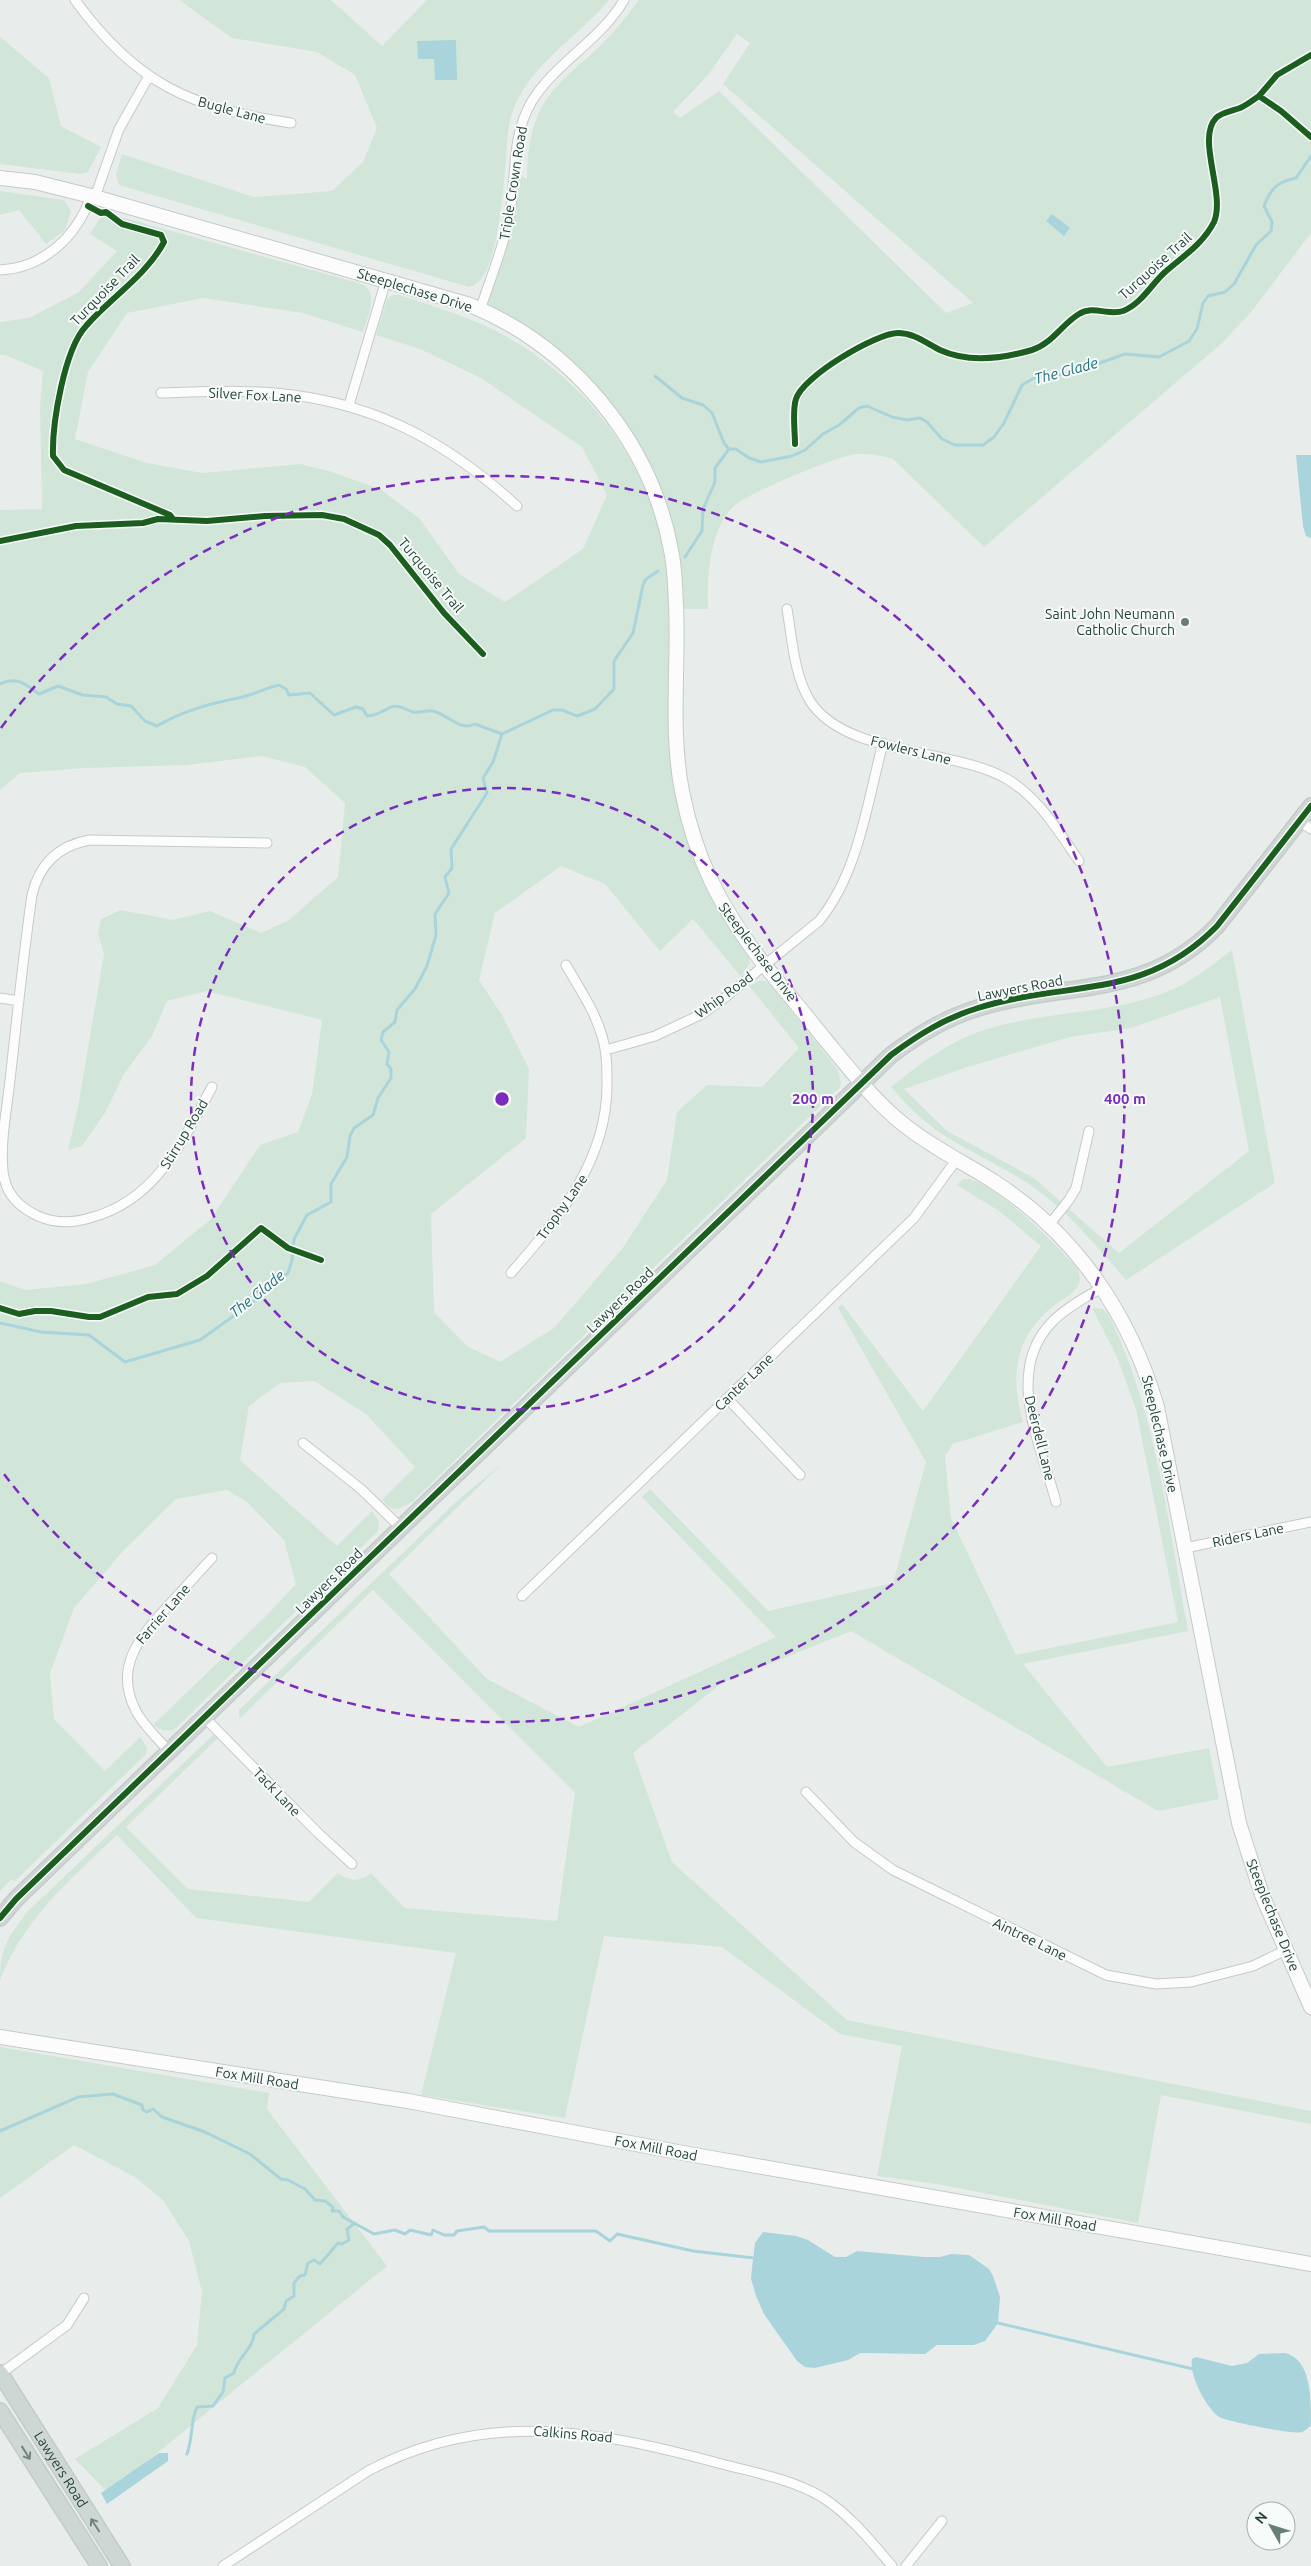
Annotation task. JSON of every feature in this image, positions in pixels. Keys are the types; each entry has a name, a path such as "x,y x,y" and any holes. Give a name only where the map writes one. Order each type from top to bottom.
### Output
{"main road":[{"name":"Lawyers Road","path":"0,1918 16,1899 861,1084 911,1040 953,1017 1000,1002 1130,980 1174,962 1202,941 1217,926 1305,825 1311,806"},
{"name":"Lawyers Road","path":"0,2373 122,2566"},
{"name":"Lawyers Road","path":"0,2411 99,2566"}],"street":[{"name":"Bugle Lane","path":"75,0 105,38 149,76 182,95 204,105 256,118 291,124"},
{"name":"Triple Crown Road","path":"480,310 498,264 506,235 511,209 516,147 524,116 542,88 602,29 624,0"},
{"path":"0,270 26,265 55,250 78,225 93,197 119,129 149,76"},
{"name":"Steeplechase Drive","path":"0,178 35,182 93,197 386,280 480,310 508,324 549,351 594,393 628,440 654,491 664,520 673,560 676,610 678,758 686,814 693,841 717,896 764,964 861,1084 904,1125 997,1184 1049,1225 1085,1262 1103,1286 1132,1338 1148,1376 1157,1407 1239,1823 1255,1877 1311,2007"},
{"path":"349,405 386,280"},
{"name":"Silver Fox Lane","path":"161,393 260,392 292,395 349,405 384,417 440,446 469,465 517,506"},
{"name":"Fowlers Lane","path":"787,609 800,675 810,701 819,712 838,727 883,743 980,767 1008,779 1036,802 1079,861"},
{"name":"Whip Road","path":"606,1050 655,1036 702,1014 724,999 764,964 804,935 818,921 841,890 849,872 883,743"},
{"name":"Stirrup Road","path":"212,1087 172,1158 158,1175 132,1199 100,1215 68,1222 40,1218 28,1212 12,1196 3,1172 2,1156 34,883 46,862 60,850 89,840 267,843"},
{"name":"Trophy Lane","path":"511,1272 575,1192 596,1152 606,1111 606,1050 596,1020 566,965"},
{"path":"0,998 19,1001"},
{"path":"1049,1225 1076,1188 1089,1131"},
{"name":"Canter Lane","path":"522,1596 914,1218 957,1159"},
{"name":"Deerdell Lane","path":"1056,1502 1027,1391 1030,1361 1035,1346 1052,1322 1103,1286"},
{"path":"727,1398 800,1475"},
{"path":"303,1443 361,1489 401,1528"},
{"name":"Riders Lane","path":"1184,1548 1311,1522"},
{"name":"Farrier Lane","path":"170,1752 143,1722 135,1710 129,1691 127,1675 130,1660 142,1635 212,1558"},
{"name":"Tack Lane","path":"205,1718 314,1829 352,1864"},
{"name":"Aintree Lane","path":"806,1792 854,1842 893,1870 1106,1975 1156,1984 1191,1982 1253,1966 1286,1950"},
{"name":"Fox Mill Road","path":"0,2037 408,2101 702,2157 1311,2264"},
{"path":"0,2373 68,2325 84,2298"},
{"name":"Calkins Road","path":"222,2566 368,2471 406,2452 438,2442 470,2436 552,2430 625,2439 773,2478 803,2488 820,2496 845,2514 892,2566"},
{"path":"906,2566 942,2521"}],"green space":[{"path":"179,0 331,0 382,46 427,0 609,0 550,57 524,88 515,106 509,126 496,241 489,263 481,279 469,287 119,185 116,175 122,154 254,197 332,191 363,162 377,128 355,75 317,52 232,38"},
{"path":"639,0 1311,0 1311,233 1252,311 1222,343 984,547 893,459 870,454 856,454 792,476 755,493 733,507 725,517 714,542 709,569 708,609 683,609 642,464 572,371 480,310 497,264 514,172 527,179 530,143 534,125 541,108 560,83 605,41","holes":["737,34 750,43 723,84 973,303 946,313 719,91 680,118 673,112 708,75"]},
{"path":"0,37 49,78 61,126 101,147 88,172 80,174 0,164"},
{"path":"0,191 64,200 71,211 65,230 46,244 19,210 0,215"},
{"path":"107,213 362,284 370,293 371,306 363,332 303,313 203,298 127,313 88,372 75,439 147,463 202,473 300,464 329,471 380,489 420,519 459,574 505,602 583,549 607,495 582,447 481,378 420,349 376,335 387,299 392,295 399,295 484,325 531,352 564,377 593,407 618,439 638,475 654,512 665,552 670,593 670,723 676,766 692,840 703,876 719,911 745,950 750,963 741,977 693,919 660,951 605,884 561,866 495,913 479,980 502,1015 529,1069 526,1138 431,1214 434,1312 467,1346 500,1362 554,1328 622,1249 667,1180 677,1112 707,1085 762,1087 799,1048 749,986 759,981 765,981 771,985 838,1070 841,1084 412,1502 398,1509 390,1508 382,1500 415,1467 366,1414 314,1381 280,1383 249,1406 240,1460 337,1546 372,1511 379,1521 378,1531 176,1728 164,1730 153,1725 267,1615 296,1584 284,1540 247,1502 227,1490 176,1499 123,1551 74,1608 50,1673 54,1719 105,1771 140,1737 147,1747 146,1754 15,1881 12,1879 0,1891 0,1281 25,1290 86,1284 155,1265 211,1219 260,1145 298,1132 312,1094 322,1020 206,991 167,1001 152,1036 124,1074 105,1113 82,1146 68,1150 78,1107 104,954 98,934 101,919 121,910 173,920 210,911 261,933 289,920 338,877 345,803 305,767 262,756 186,765 85,768 20,773 0,790 0,510 42,509 40,406 43,371 5,355 0,355 0,322 29,318 79,292 117,251 90,234 100,218"},
{"path":"1232,950 1275,1183 1126,1280 1064,1212 1040,1192 935,1129 915,1112 891,1087 943,1049 978,1032 1026,1020 1099,1009 1148,998 1187,982","holes":["1220,997 1249,1151 1119,1253 1034,1178 947,1131 904,1089 967,1067 1070,1037 1131,1028"]},
{"path":"963,1179 975,1181 989,1189 1024,1215 1078,1269 1080,1280 1074,1291 1052,1307 1039,1320 1022,1347 1017,1366 1016,1384 1023,1422 953,1444 945,1456 951,1518 1016,1655 1178,1622 1136,1409 1117,1357 1092,1308 1103,1309 1108,1314 1125,1351 1150,1429 1167,1510 1188,1631 1023,1664 1107,1767 1209,1748 1219,1799 1158,1811 851,1631 722,1683 633,1753 672,1862 847,2020 1311,2111 1311,2124 1161,2095 1138,2223 937,2184 877,2176 902,2046 840,2034 722,1947 604,1936 565,2118 421,2095 456,1953 196,1918 117,1835 65,1884 35,1919 22,1937 0,1980 0,1969 6,1943 27,1912 213,1735 221,1735 126,1827 188,1889 309,1902 338,1873 354,1880 363,1878 371,1873 405,1908 557,1921 575,1793 373,1590 239,1719 239,1710 460,1498 503,1463 389,1574 487,1679 579,1727 776,1637 642,1497 650,1489 768,1611 893,1583 926,1462 838,1308 842,1304 923,1411 1041,1246 999,1211 957,1185"},
{"path":"0,2047 269,2093 267,2109 387,2266 108,2493 75,2459 158,2408 197,2345 202,2292 189,2241 163,2200 135,2177 74,2145 0,2198"}],"water":[{"path":"456,40 457,80 435,80 434,59 418,59 417,41"},
{"path":"1052,214 1070,228 1064,236 1046,221"},
{"path":"1296,455 1311,455 1311,538 1306,536 1303,526"},
{"path":"763,2232 796,2236 808,2240 835,2257 846,2257 857,2251 924,2257 940,2257 951,2254 969,2255 989,2269 993,2276 1000,2297 998,2323 985,2341 974,2345 937,2345 925,2354 860,2353 848,2360 815,2368 805,2367 797,2361 764,2314 756,2296 751,2279 752,2268 755,2243"},
{"path":"1285,2353 1294,2357 1300,2363 1308,2381 1311,2425 1302,2432 1260,2427 1219,2417 1204,2399 1193,2374 1192,2359 1196,2357 1232,2366 1247,2363 1259,2354"},
{"path":"159,2453 168,2453 168,2461 107,2504 101,2493"}],"waterway":[{"name":"The Glade","path":"729,449 736,449 749,458 761,462 792,456 805,450 823,434 839,425 859,408 867,406 892,417 907,420 920,418 927,422 942,439 955,445 983,445 994,437 1004,423 1022,385 1036,377 1072,373 1125,354 1159,357 1189,341 1197,329 1203,303 1208,296 1225,292 1234,284 1256,245 1271,231 1272,222 1264,206 1272,190 1279,184 1296,178 1311,156"},
{"path":"655,376 682,398 703,405 712,413 724,443 729,449"},
{"name":"The Glade","path":"685,557 702,531 703,509 715,482 715,468 729,449"},
{"name":"The Glade","path":"0,1323 41,1332 89,1335 125,1362 200,1340 249,1305 288,1273 292,1260 294,1239 307,1215 331,1202 331,1184 347,1157 350,1136 354,1128 373,1115 378,1098 391,1078 391,1069 387,1064 389,1052 381,1040 383,1032 395,1022 397,1010 415,989 427,966 436,935 435,914 449,893 445,877 452,868 451,849 487,793 483,778 493,762 502,734 553,710 562,710 577,716 595,709 614,689 614,661 633,633 643,585 646,579 658,571"},
{"path":"0,684 11,681 21,682 39,694 58,686 83,695 106,697 117,704 131,706 145,721 157,726 176,716 196,709 243,697 279,685 286,689 289,695 310,693 334,715 356,707 363,709 367,716 370,716 397,706 413,712 437,712 458,724 464,726 475,724 502,734"},
{"path":"0,2131 78,2097 113,2094 142,2105 143,2110 147,2112 153,2109 162,2117 205,2132 250,2154 281,2179 288,2180 305,2189 315,2200 325,2201 333,2207 332,2211 339,2211 343,2217 374,2234 395,2230 405,2234 410,2230 431,2235 433,2230 444,2235 454,2235 457,2231 484,2227 489,2231 596,2231 610,2241 617,2234 693,2251 754,2258"},
{"path":"187,2454 197,2407 213,2406 223,2392 225,2378 234,2373 238,2363 251,2344 254,2334 284,2309 286,2301 294,2296 294,2283 300,2276 305,2275 308,2263 314,2260 320,2264 338,2243 342,2244 349,2240 347,2229 355,2223"},
{"path":"998,2323 1193,2369"}],"cycle path":[{"path":"1259,96 1277,75 1311,55"},
{"name":"Turquoise Trail","path":"795,444 794,409 796,399 801,390 825,368 874,340 888,335 904,333 940,350 962,357 997,357 1039,347 1084,311 1118,312 1135,304 1164,273 1198,244 1214,222 1217,210 1217,197 1209,139 1211,127 1216,118 1221,114 1243,107 1259,96 1281,111 1311,137"},
{"name":"Turquoise Trail","path":"88,206 101,213 106,212 122,224 161,235 164,242 148,266 86,326 78,337 71,352 57,407 53,456 64,470 170,515 173,519"},
{"name":"Turquoise Trail","path":"0,541 76,526 143,523 158,519 207,521 265,516 322,515 344,519 379,535 390,545 444,613 483,654"},
{"path":"0,1918 16,1899 891,1055 932,1028 978,1008 1043,994 1104,985 1133,978 1162,967 1189,950 1217,926 1311,806"},
{"path":"0,1308 19,1314 51,1311 100,1317 148,1297 177,1294 207,1276 261,1228 288,1248 321,1260"}],"place":[{"name":"Saint John Neumann Catholic Church","path":"1185,622"}]}
